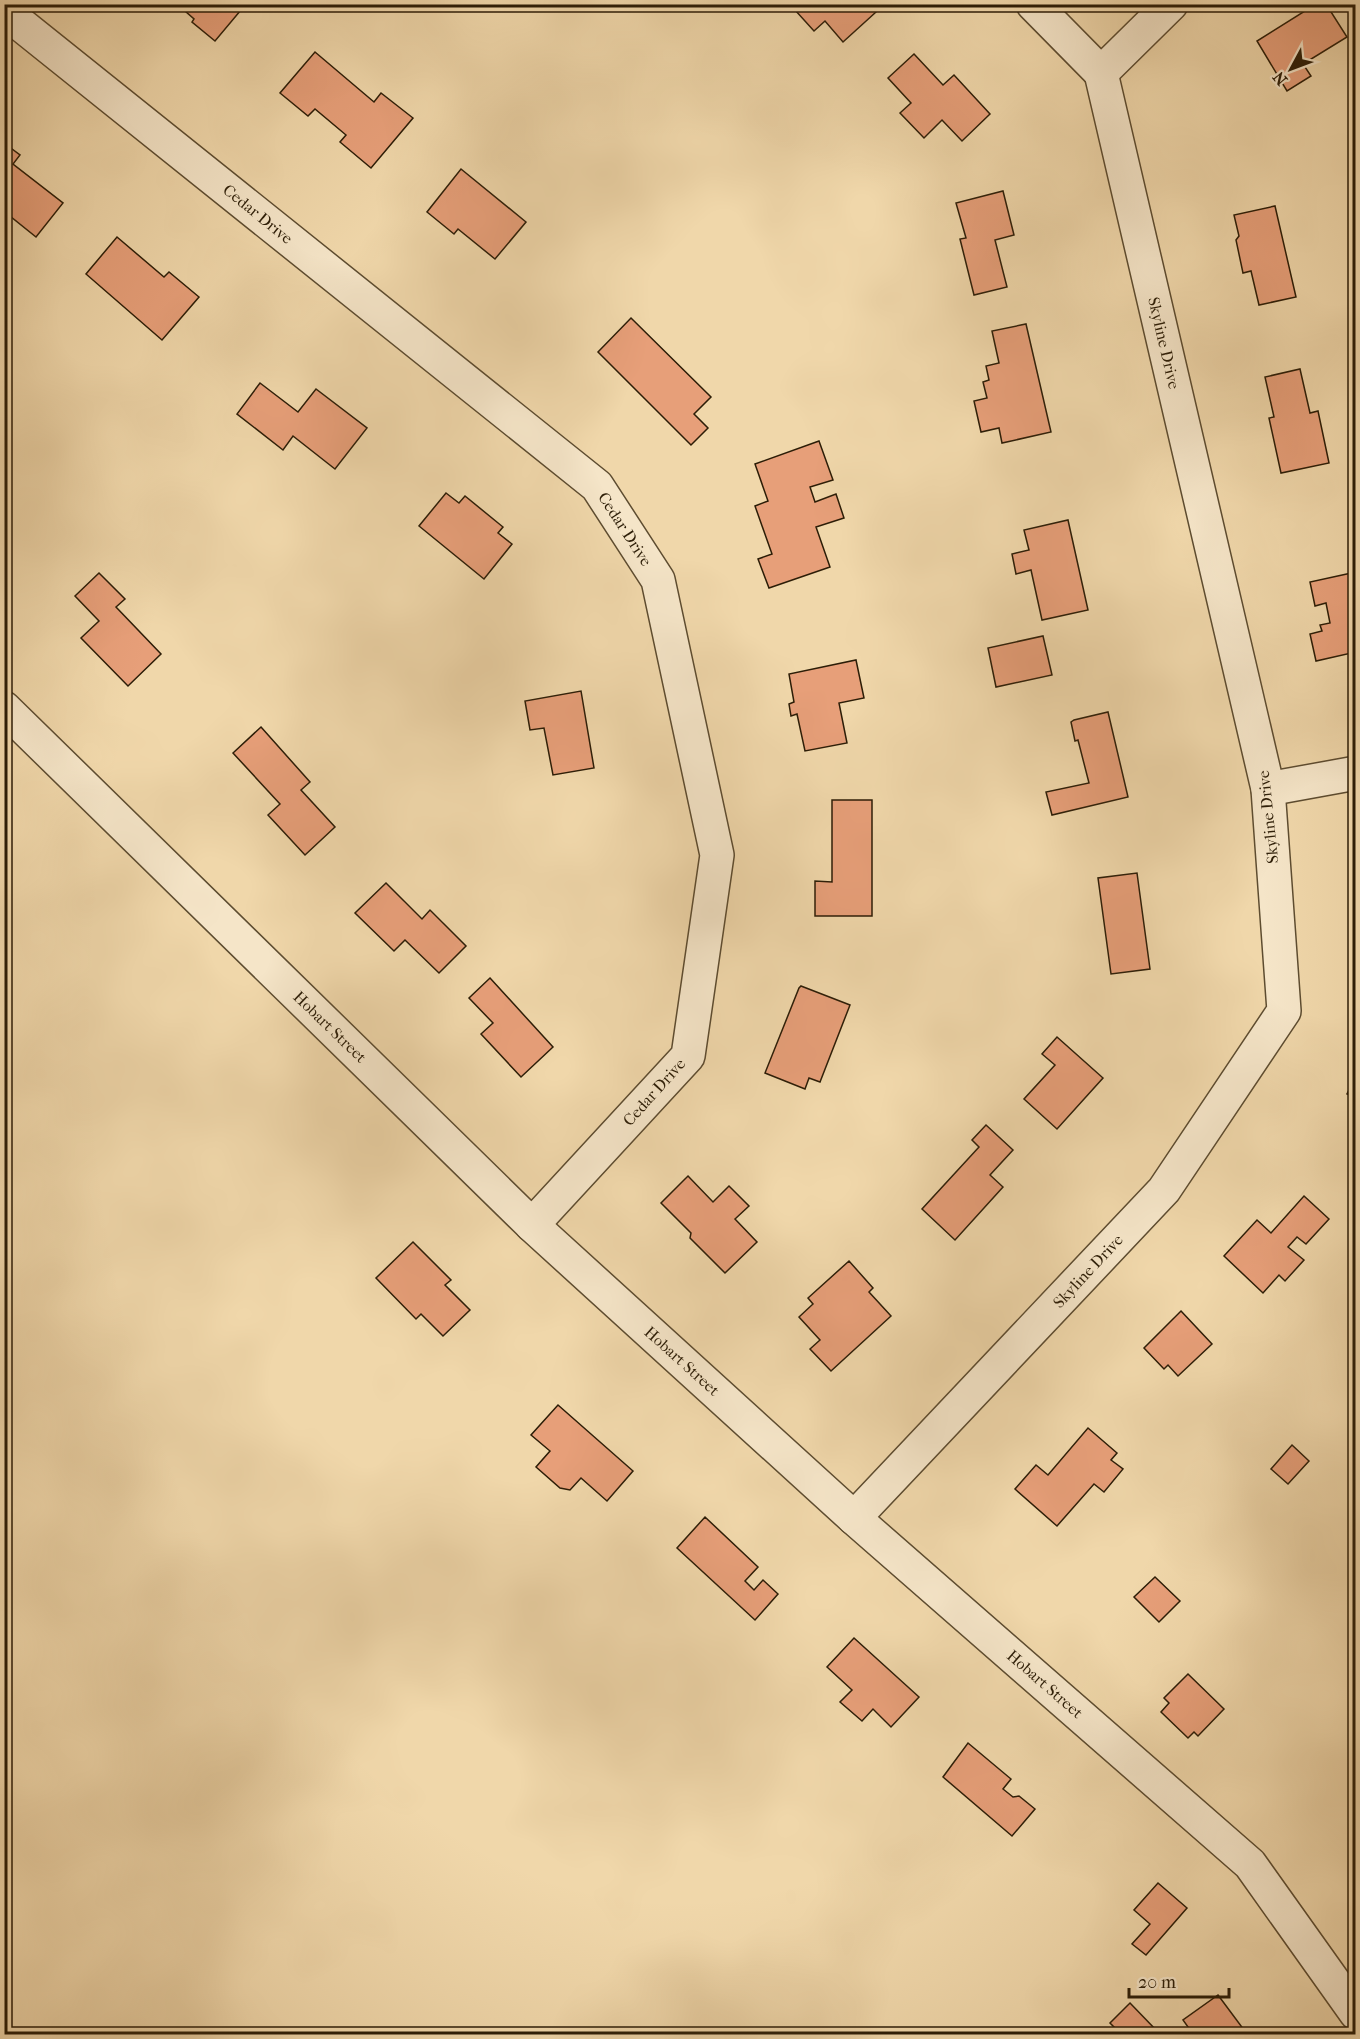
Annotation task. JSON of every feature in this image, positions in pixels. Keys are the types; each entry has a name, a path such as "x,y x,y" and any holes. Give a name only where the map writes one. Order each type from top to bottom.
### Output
{"street":[{"path":"1033,4 1101,73 1172,4"},
{"name":"Cedar Drive","path":"4,11 597,486 658,580 717,855 688,1056 532,1225"},
{"name":"Skyline Drive","path":"854,1518 1164,1190 1284,1011 1268,789 1101,73"},
{"name":"Hobart Street","path":"4,708 532,1225 854,1518 1250,1864 1356,2013"},
{"path":"1268,789 1356,774"}],"building":[{"path":"177,4 246,4 215,41 192,22 194,19"},
{"path":"801,4 868,4 876,12 843,42 825,21 814,31 795,10"},
{"path":"1316,4 1326,4 1347,37 1303,64 1311,76 1287,91 1257,41"},
{"path":"315,52 374,102 381,93 413,118 371,168 340,142 346,135 315,109 308,116 280,93"},
{"path":"914,54 943,85 954,75 990,114 962,141 942,120 924,138 900,113 911,103 888,78"},
{"path":"4,143 20,155 13,164 63,203 36,237 5,212 11,204 4,199"},
{"path":"461,169 526,222 495,259 458,229 454,234 427,212"},
{"path":"1003,191 1014,235 995,240 1007,287 974,295 960,239 966,238 956,203"},
{"path":"1275,206 1296,297 1259,305 1251,271 1243,273 1236,240 1239,236 1234,215"},
{"path":"117,237 164,277 169,272 199,297 162,340 86,274"},
{"path":"631,318 711,397 694,414 708,428 691,445 598,352"},
{"path":"1026,324 1051,432 1002,443 999,428 981,432 974,401 987,398 983,382 989,380 986,366 999,363 992,331"},
{"path":"1300,369 1310,413 1318,411 1329,463 1281,473 1269,418 1274,417 1265,377"},
{"path":"260,383 298,412 316,389 367,428 335,469 293,436 283,450 237,414"},
{"path":"819,441 833,480 810,487 815,502 836,494 844,518 816,527 830,567 769,588 758,559 772,554 755,506 768,501 755,464"},
{"path":"446,493 459,503 465,496 503,527 498,533 512,544 484,579 419,526"},
{"path":"1068,520 1088,610 1042,620 1031,570 1016,574 1012,554 1029,550 1024,530"},
{"path":"1356,572 1356,652 1316,661 1310,634 1322,631 1320,625 1330,623 1326,603 1315,606 1310,582"},
{"path":"99,573 125,599 116,607 161,654 128,686 81,638 99,621 75,596"},
{"path":"1043,636 1052,675 996,687 988,648"},
{"path":"856,660 864,698 839,703 847,743 805,751 797,714 791,716 789,704 794,702 789,674"},
{"path":"581,691 594,768 553,775 544,728 530,730 525,701"},
{"path":"1108,712 1128,797 1052,815 1046,792 1089,783 1071,722"},
{"path":"261,727 310,782 301,790 335,827 305,855 268,815 280,804 233,753"},
{"path":"832,800 872,800 872,916 815,916 815,881 832,882"},
{"path":"1137,873 1150,969 1111,974 1098,878"},
{"path":"386,883 422,919 430,910 466,946 439,973 405,940 394,951 355,913"},
{"path":"490,978 553,1047 521,1077 481,1034 493,1023 469,998"},
{"path":"801,986 850,1005 820,1082 809,1078 805,1089 765,1073"},
{"path":"1057,1037 1103,1078 1057,1129 1024,1099 1055,1065 1042,1054"},
{"path":"1356,1076 1356,1098 1347,1094"},
{"path":"986,1125 1013,1150 990,1175 1003,1187 955,1240 922,1209 979,1147 972,1140"},
{"path":"688,1176 713,1202 729,1186 749,1206 735,1219 757,1242 725,1273 690,1238 691,1233 661,1203"},
{"path":"1304,1196 1329,1219 1306,1244 1297,1237 1288,1247 1304,1260 1285,1281 1279,1275 1263,1293 1224,1256 1257,1220 1271,1233"},
{"path":"413,1242 451,1280 445,1285 470,1310 443,1336 421,1314 416,1319 376,1278"},
{"path":"849,1261 873,1288 869,1292 891,1316 831,1371 810,1349 820,1340 799,1317 813,1304 808,1298"},
{"path":"1181,1311 1212,1344 1178,1376 1168,1365 1164,1369 1144,1348"},
{"path":"558,1405 633,1471 607,1501 581,1478 570,1490 560,1488 536,1467 550,1451 531,1435"},
{"path":"1088,1428 1117,1453 1111,1460 1123,1469 1104,1492 1094,1484 1057,1526 1015,1489 1036,1465 1048,1475"},
{"path":"1292,1445 1309,1461 1288,1484 1271,1469"},
{"path":"705,1517 758,1567 745,1581 754,1590 763,1580 778,1594 755,1620 677,1548"},
{"path":"1155,1577 1180,1601 1159,1622 1134,1597"},
{"path":"854,1638 919,1697 891,1727 873,1709 862,1721 840,1702 852,1690 827,1667"},
{"path":"1188,1674 1224,1709 1198,1736 1194,1732 1188,1738 1161,1712 1169,1703 1164,1698"},
{"path":"968,1743 1011,1779 1003,1789 1013,1797 1019,1796 1035,1809 1012,1836 943,1777"},
{"path":"1158,1883 1187,1908 1146,1955 1132,1944 1150,1924 1134,1910"},
{"path":"1218,1995 1247,2034 1193,2034 1183,2020"},
{"path":"1130,2003 1156,2030 1151,2034 1121,2034 1110,2023"}]}
